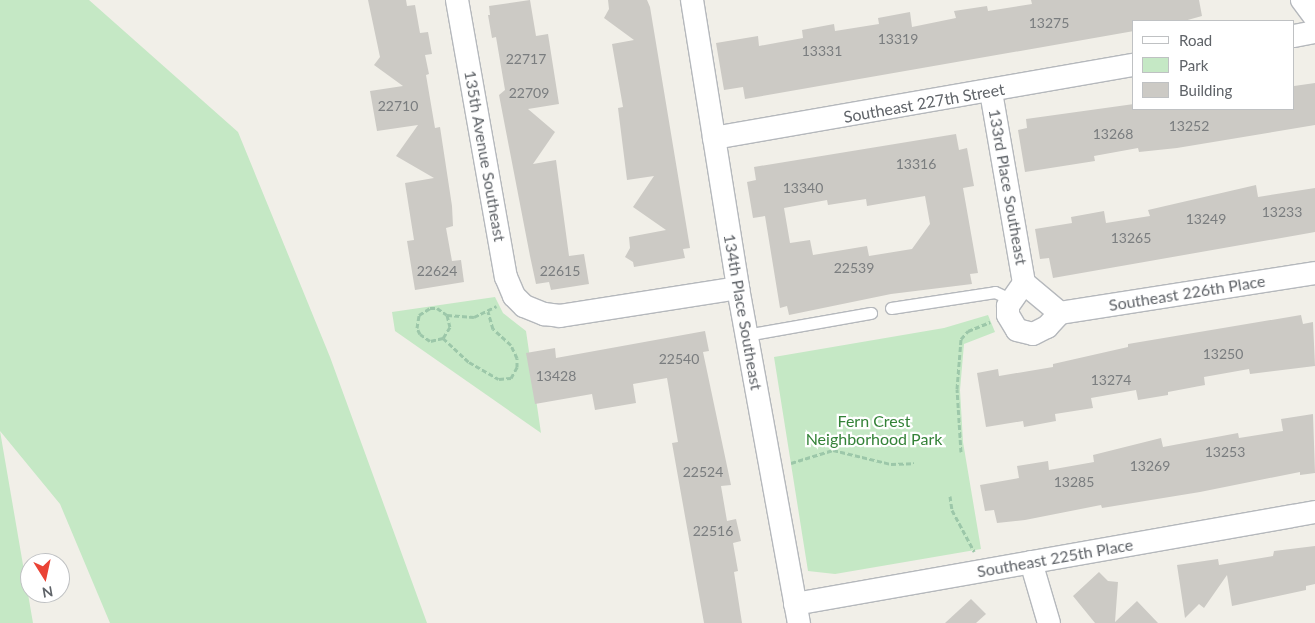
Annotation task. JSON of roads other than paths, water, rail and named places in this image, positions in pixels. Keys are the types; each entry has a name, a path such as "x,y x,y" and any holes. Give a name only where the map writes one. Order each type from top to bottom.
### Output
{"street":[{"name":"135th Avenue Southeast","path":"457,0 506,277 519,301 560,316 738,288"},
{"name":"134th Place Southeast","path":"692,0 746,335 797,614"},
{"path":"1302,0 1315,17"},
{"path":"1295,36 1315,32"},
{"name":"Southeast 227th Street","path":"714,138 991,92 1132,65"},
{"name":"133rd Place Southeast","path":"991,92 1014,299 1060,313"},
{"name":"Southeast 226th Place","path":"1060,313 1315,273"},
{"path":"1014,299 1017,330 1033,334 1047,327 1060,313"},
{"name":"Southeast 225th Place","path":"797,614 1031,562 1315,512"},
{"path":"1031,562 1048,623"}],"lane":[{"path":"891,308 995,292 1014,299"},
{"path":"746,335 871,313"}],"park label":[{"name":"Fern Crest Neighborhood Park","path":"874,430"}]}
